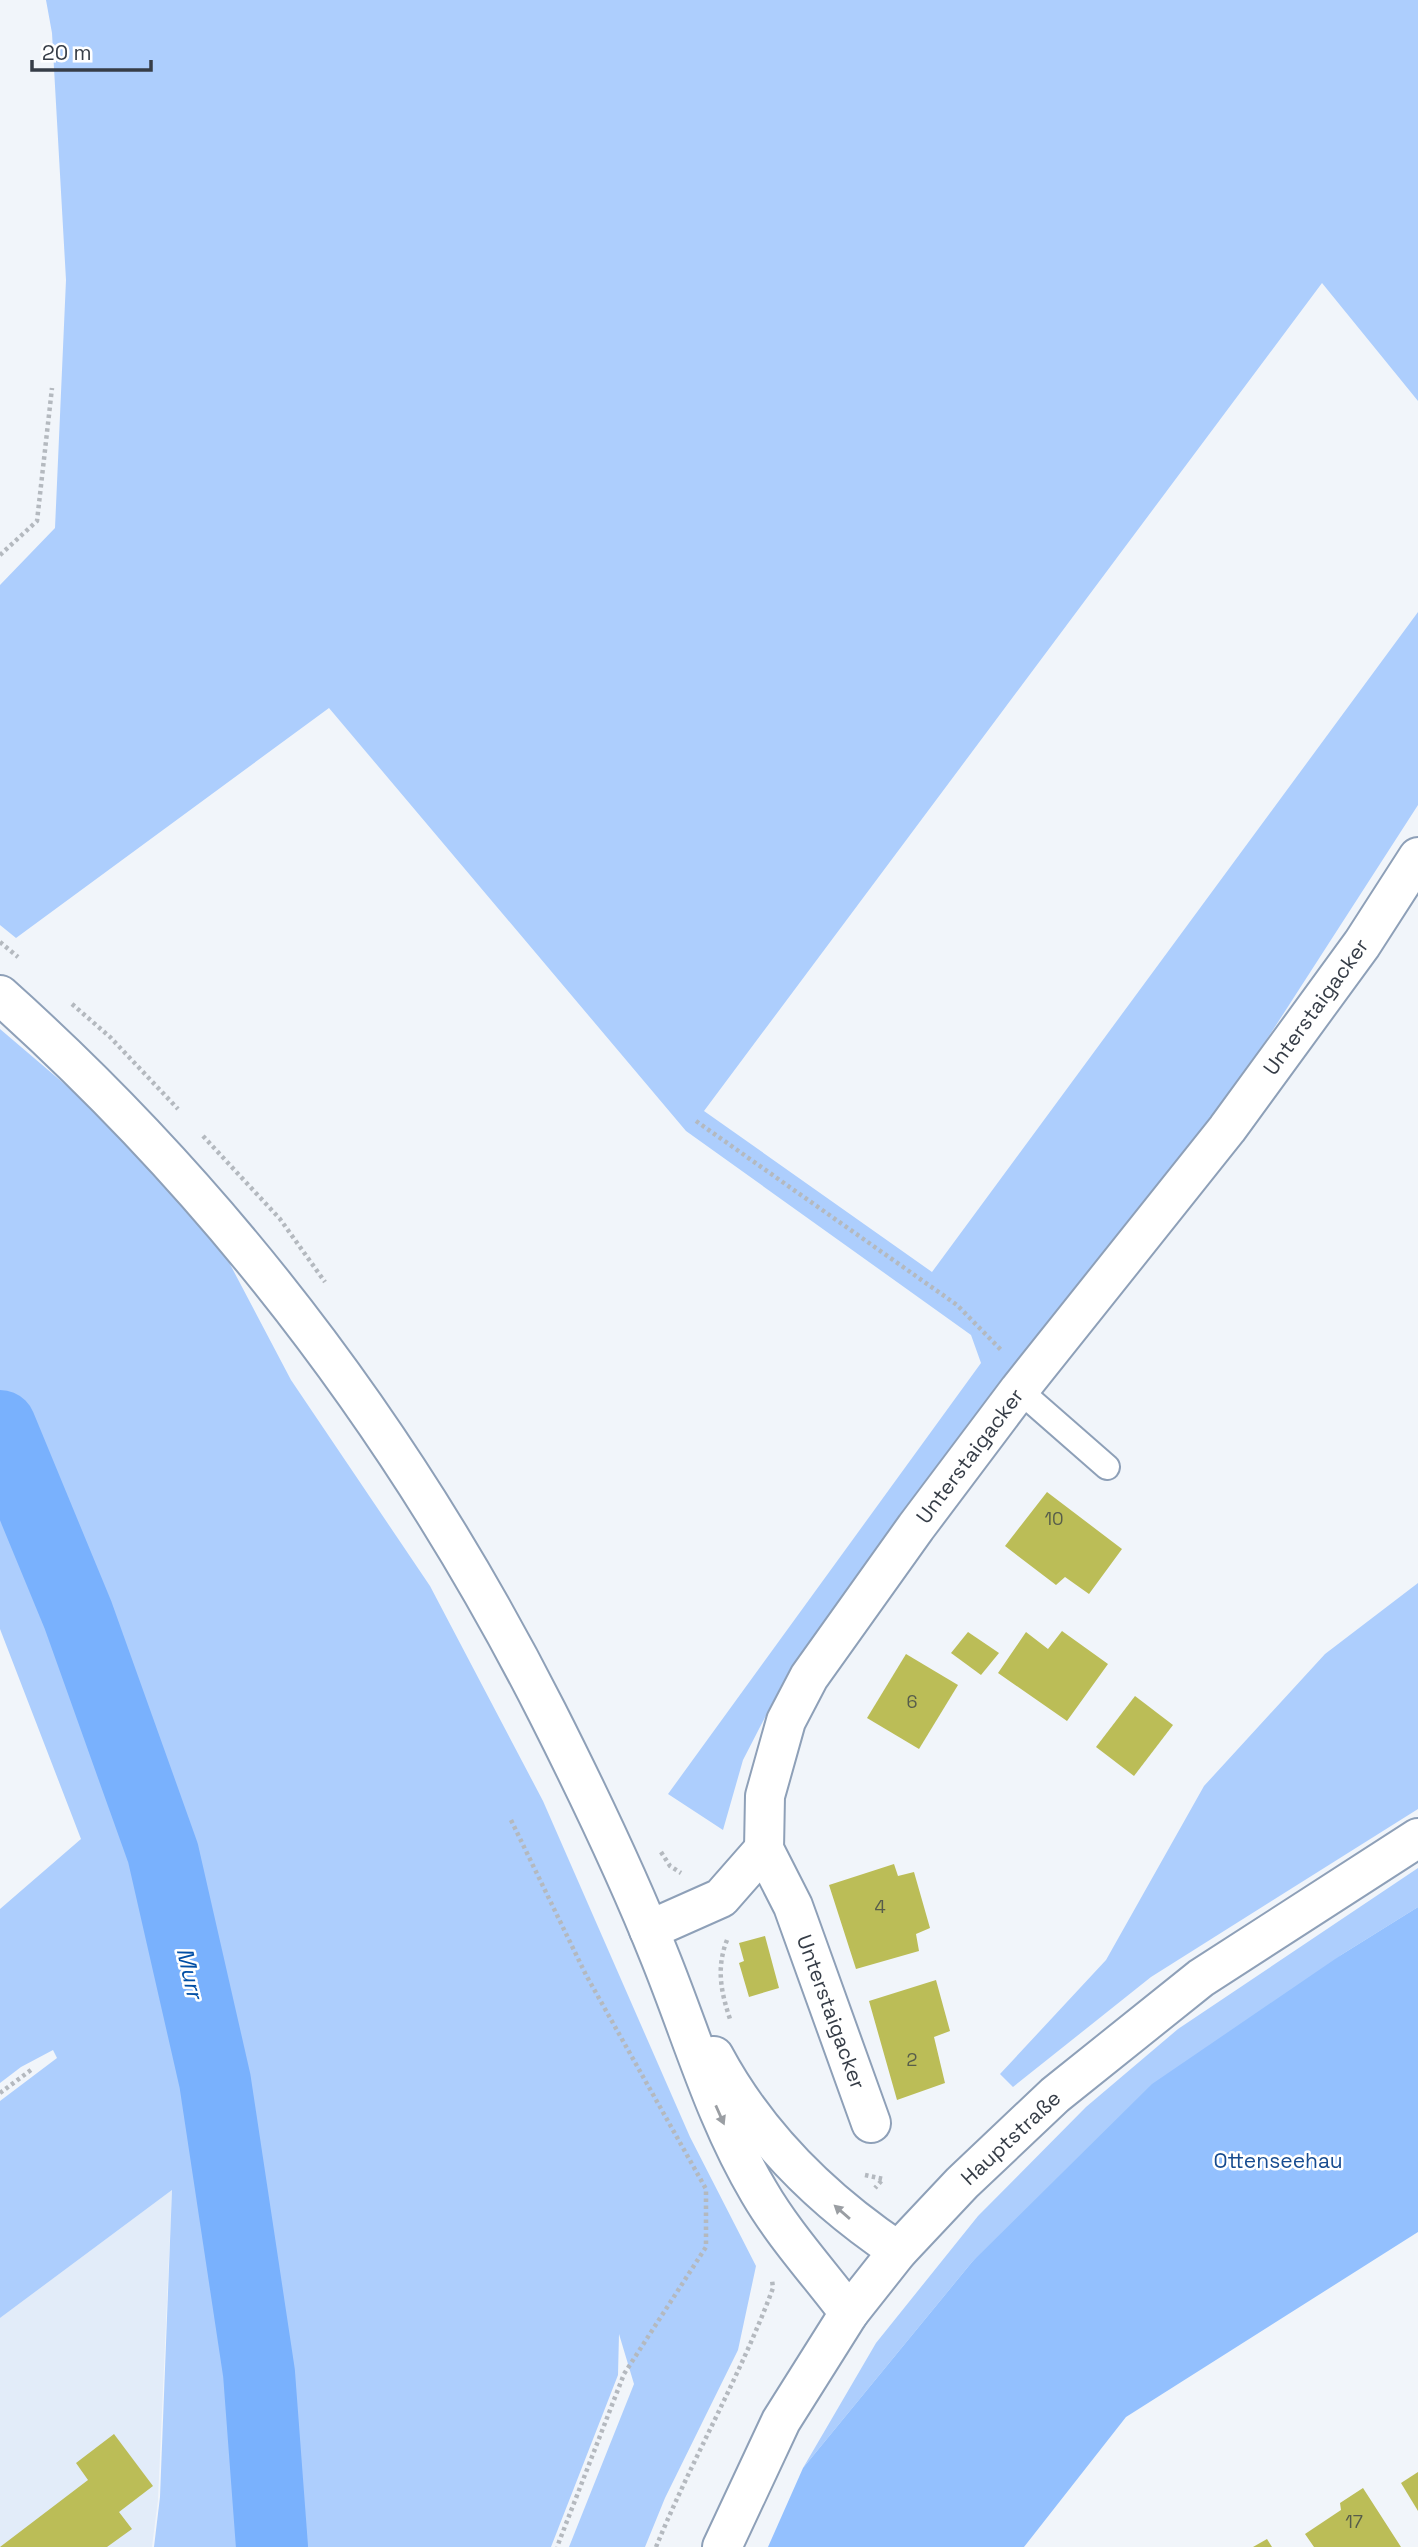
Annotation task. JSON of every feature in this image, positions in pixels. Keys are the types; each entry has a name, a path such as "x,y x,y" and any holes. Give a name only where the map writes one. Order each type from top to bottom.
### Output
{"street":[{"name":"Unterstaigacker","path":"872,2123 793,1906 764,1849 765,1796 773,1759 786,1721 809,1677 1019,1390 1227,1129 1362,944 1418,857"},
{"path":"0,995 71,1058 168,1157 244,1245 318,1339 411,1472 482,1589 548,1713 655,1945 718,2064 795,2169 846,2217 898,2252"},
{"name":"Hauptstraße","path":"722,2547 781,2421 849,2313 898,2252 1000,2146 1055,2095 1201,1978 1418,1838"},
{"path":"655,1945 721,1898 764,1849"},
{"path":"655,1945 705,2080 747,2170 788,2235 849,2313"}],"lane":[{"path":"1019,1390 1107,1467"}],"path":[{"path":"0,555 37,521 52,388"},
{"path":"696,1121 957,1305 1001,1347 1019,1390"},
{"path":"511,1820 586,1975 706,2189 706,2247 624,2374 557,2547"},
{"path":"0,2093 31,2070"},
{"path":"656,2547 684,2480 748,2354 773,2288 772,2274"}],"shaded area":[{"path":"46,0 1418,0 1418,401 1322,283 704,1111 932,1272 1418,612 1418,805 1220,1112 904,1512 790,1669 743,1760 723,1830 668,1794 981,1363 971,1335 686,1131 329,708 16,938 0,925 0,585 55,528 66,280 52,33"},
{"path":"0,1029 88,1104 222,1249 291,1380 430,1586 543,1801 690,2137 756,2266 738,2350 665,2498 645,2547 569,2547 634,2384 619,2334 618,2375 551,2547 154,2547 160,2497 172,2190 0,2318 0,2101 57,2058 53,2050 21,2067 0,2083 0,1909 81,1839 0,1629"},
{"path":"1418,1583 1418,1809 1151,1977 1013,2087 1000,2074 1106,1960 1204,1786 1325,1654"},
{"path":"1418,1868 1418,1907 1341,1955 972,2262 803,2468 876,2343 978,2216 1086,2107 1178,2029"},
{"path":"172,2190 158,2500 152,2547 0,2547 0,2318"}],"green space":[{"name":"Ottenseehau","path":"1418,1907 1418,2232 1126,2417 1024,2547 768,2547 803,2468 972,2262 1152,2084 1341,1955"}],"building":[{"path":"1047,1492 1122,1549 1089,1594 1065,1577 1056,1585 1005,1546"},
{"path":"1062,1631 1108,1664 1067,1721 998,1673 1026,1632 1048,1649"},
{"path":"968,1632 999,1653 981,1675 951,1653"},
{"path":"906,1654 958,1685 919,1749 867,1718"},
{"path":"1135,1696 1173,1725 1134,1776 1096,1747"},
{"path":"894,1864 898,1876 914,1872 930,1928 916,1934 919,1951 856,1969 829,1885"},
{"path":"765,1936 779,1988 749,1997 739,1963 744,1961 739,1943"},
{"path":"936,1980 950,2031 934,2037 945,2083 897,2100 869,2001"},
{"path":"114,2434 153,2486 119,2512 132,2529 107,2547 0,2547 88,2480 76,2463"},
{"path":"1418,2472 1418,2511 1401,2483"},
{"path":"1363,2488 1401,2547 1314,2547 1305,2534 1341,2510 1340,2503"},
{"path":"1267,2539 1272,2547 1253,2547"}],"waterway":[{"name":"Murr","path":"0,1426 78,1615 163,1853 215,2081 259,2373 272,2547"}]}
